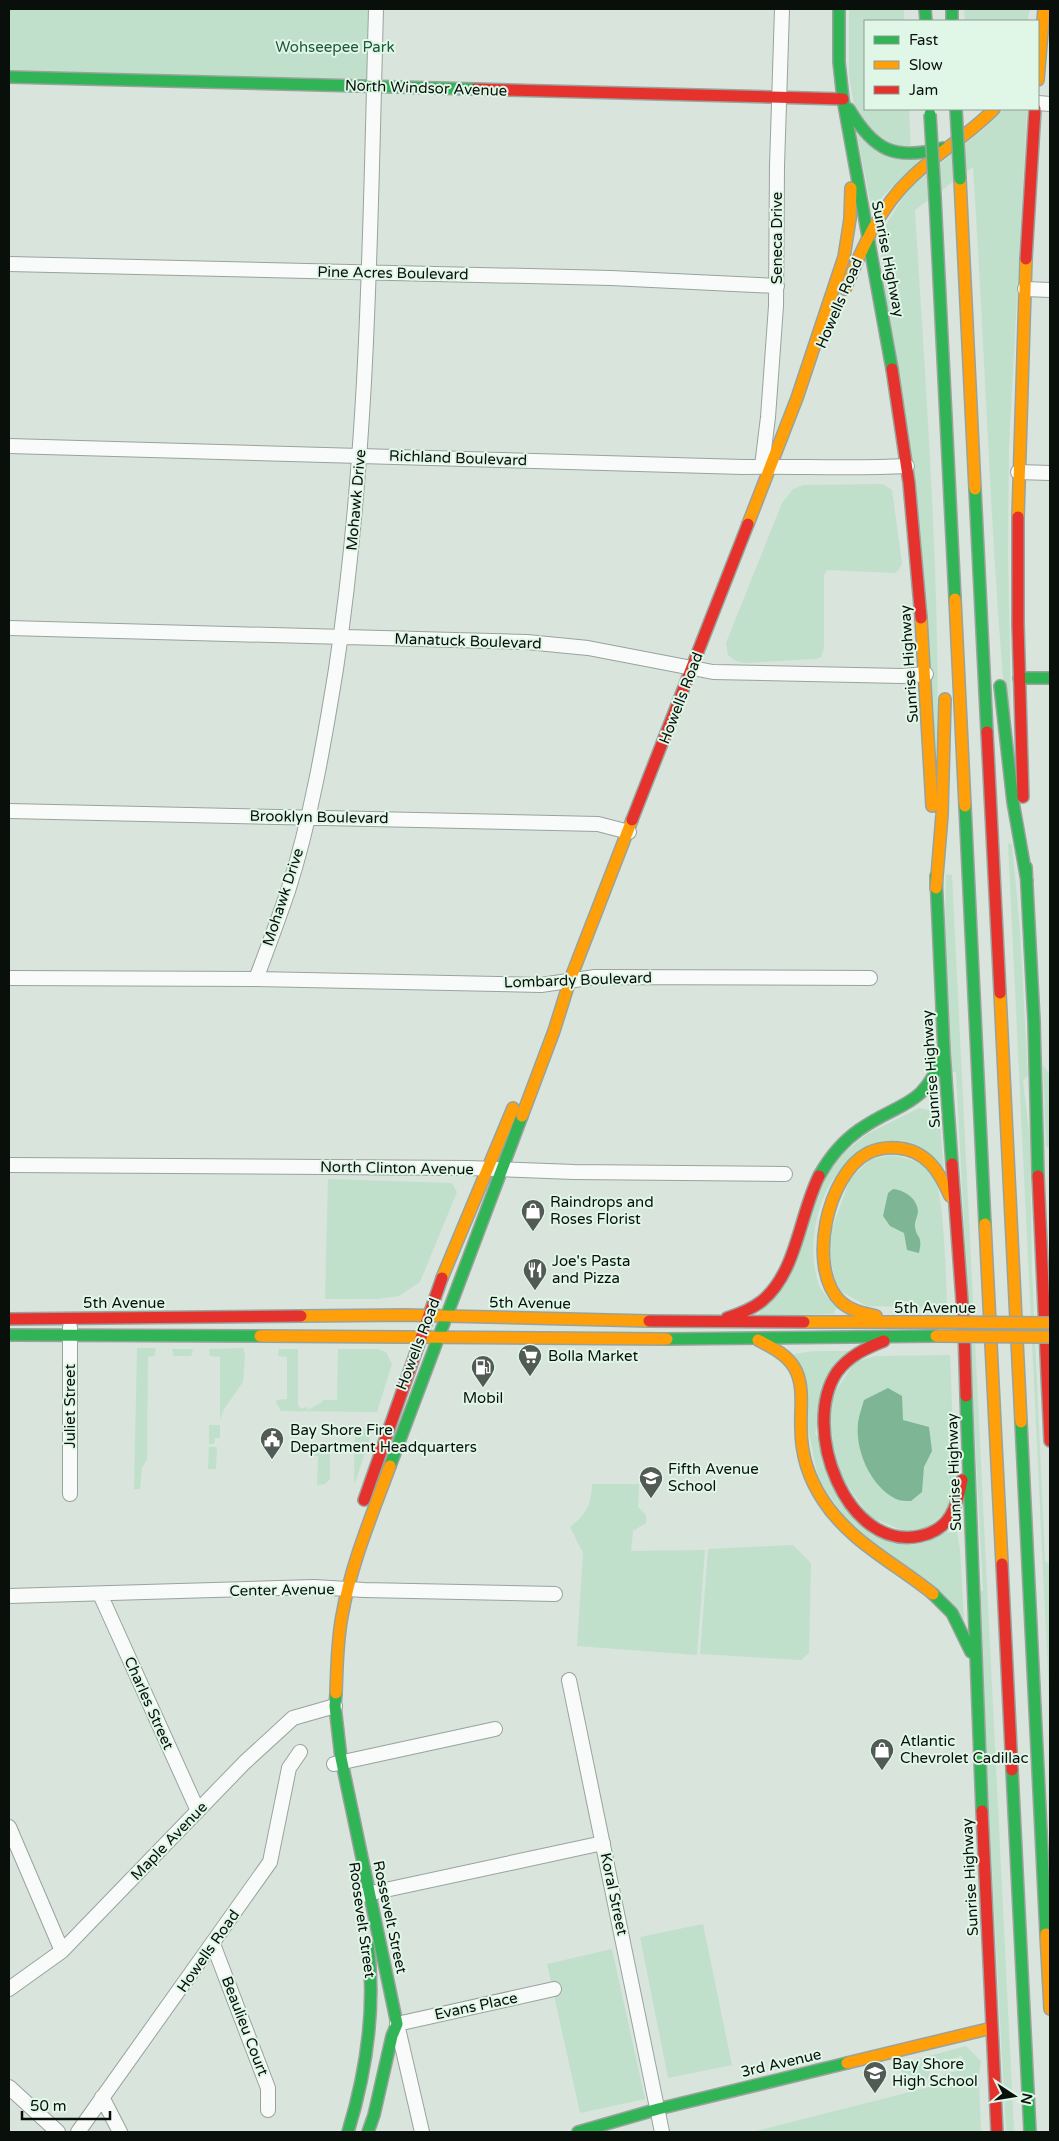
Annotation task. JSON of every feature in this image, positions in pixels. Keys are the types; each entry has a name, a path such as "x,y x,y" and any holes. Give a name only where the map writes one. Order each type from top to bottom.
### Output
{"main road":[{"name":"Sunrise Highway","path":"839,9 839,62 843,99 892,366 907,466 919,580 926,674 944,1052 964,1328 975,1660 997,2132"},
{"path":"1039,26 1044,9"},
{"path":"1039,68 1044,9"},
{"name":"North Windsor Avenue","path":"9,77 843,99"},
{"path":"843,99 863,132 874,143 887,150 914,154 948,146"},
{"path":"956,110 1050,2009"},
{"name":"Howells Road","path":"331,1706 329,1655 333,1608 343,1589 375,1506 554,1031 570,980 693,668 766,466 869,236 893,197 911,178 993,110"},
{"path":"1035,110 1025,289 1018,472 1019,678 1034,1021 1040,1233 1050,1441"},
{"path":"930,111 1030,2132"},
{"name":"Howells Road","path":"797,398 820,324 840,270 847,243 851,210 850,139"},
{"path":"946,643 949,494"},
{"path":"978,541 994,632"},
{"path":"999,678 1013,802 1027,881"},
{"path":"1019,678 1050,678"},
{"path":"936,888 942,815 945,685"},
{"name":"Howells Road","path":"343,1589 364,1499 420,1337 485,1169 547,1030 564,998"},
{"path":"1034,1021 1047,1055"},
{"path":"716,1322 747,1310 767,1295 785,1268 810,1192 827,1162 845,1141 864,1126 910,1103 925,1091 936,1074 944,1052"},
{"path":"900,1322 849,1308 837,1297 830,1285 825,1267 823,1243 828,1213 837,1188 849,1171 868,1153 883,1148 904,1148 924,1157 937,1168 956,1212"},
{"path":"1040,1233 1050,1179"},
{"name":"5th Avenue","path":"9,1319 446,1316 716,1322 1050,1323"},
{"name":"5th Avenue","path":"9,1335 757,1339 936,1336 1050,1337"},
{"path":"901,1337 872,1345 854,1354 841,1366 830,1386 824,1416 825,1437 829,1462 846,1495 868,1521 883,1532 903,1538 925,1536 946,1524 955,1511 968,1447"},
{"path":"757,1339 784,1357 797,1374 801,1390 801,1434 804,1456 815,1487 827,1507 841,1525 860,1543 922,1586 948,1609 960,1625 975,1660"},
{"path":"364,1499 375,1506"},
{"name":"Roosevelt Street","path":"331,1706 338,1764 364,1894 372,1970 369,2042 360,2097 348,2132"},
{"name":"Rossevelt Street","path":"364,1894 397,2024 392,2036 374,2115 368,2132"},
{"name":"3rd Avenue","path":"580,2131 658,2108 992,2028"},
{"path":"580,2131 620,2132"}],"street":[{"name":"Mohawk Drive","path":"256,979 288,889 307,817 328,722 341,636 360,455 369,273 376,9"},
{"name":"Seneca Drive","path":"766,466 777,286 777,166 782,9"},
{"name":"Pine Acres Boulevard","path":"9,264 611,278 777,286"},
{"path":"1025,289 1050,290"},
{"name":"Richland Boulevard","path":"9,446 766,466 797,465 862,469 907,466"},
{"path":"1018,472 1050,473"},
{"name":"Manatuck Boulevard","path":"9,628 527,642 588,648 713,672 902,676 926,674"},
{"name":"Brooklyn Boulevard","path":"9,811 598,824 628,832"},
{"name":"Lombardy Boulevard","path":"9,978 256,979 541,985 595,977 870,978"},
{"name":"North Clinton Avenue","path":"9,1165 501,1169 574,1172 785,1174"},
{"name":"Juliet Street","path":"70,1318 70,1494"},
{"name":"Center Avenue","path":"9,1596 314,1587 555,1594"},
{"name":"Charles Street","path":"100,1594 198,1811"},
{"name":"Koral Street","path":"569,1680 662,2132"},
{"name":"Maple Avenue","path":"9,1989 62,1951 244,1763 293,1718 331,1706"},
{"path":"338,1764 495,1729"},
{"name":"Howells Road","path":"78,2132 270,1862 289,1768 300,1752"},
{"path":"9,1827 62,1951"},
{"path":"364,1894 603,1843"},
{"name":"Beaulieu Court","path":"213,1944 268,2088 268,2110"},
{"name":"Evans Place","path":"397,2024 554,1989"},
{"path":"397,2024 422,2132"},
{"path":"9,2087 58,2132"},
{"path":"102,2097 120,2132"}],"green space":[{"name":"Wohseepee Park","path":"9,9 376,9 374,86 9,77"},
{"path":"849,9 904,9 904,20 864,20 864,110 909,110 911,152 890,148 855,111 849,76"},
{"path":"964,9 1030,9 1027,20 965,20"},
{"path":"1003,110 1027,110 1009,446 1008,553 1011,715 1006,714 1000,646 973,167 915,210 935,560 938,700 937,770 881,251 876,240 909,188 984,129"},
{"path":"857,135 925,156 883,196 872,211"},
{"path":"883,484 892,490 902,563 899,570 895,573 827,570 824,575 824,648 821,657 816,659 745,663 736,661 728,655 726,643 782,503 793,489 803,485"},
{"path":"1008,843 1012,844 1020,930 1028,1076 1023,1080 1030,1140 1032,1270 1045,1561 1050,1564 1050,1716"},
{"path":"946,874 952,875 1014,2132 1006,2132 977,1591 983,1591 956,1072 949,1072 945,943"},
{"path":"1043,1065 1050,1075 1050,1148 1046,1147"},
{"path":"919,1108 939,1112 944,1171 901,1140 837,1174 829,1185 823,1199 815,1229 813,1244 814,1260 820,1287 837,1308 834,1314 758,1316 823,1180 843,1154 867,1134"},
{"path":"892,1155 908,1159 923,1166 932,1174 936,1183 940,1198 944,1238 947,1308 867,1306 837,1289 827,1242 850,1179 871,1159"},
{"path":"328,1179 452,1183 457,1192 420,1282 399,1296 378,1299 325,1299"},
{"path":"137,1348 156,1348 154,1356 148,1357 147,1459 142,1468 140,1489 134,1489"},
{"path":"243,1348 245,1356 243,1382 224,1409 220,1420 220,1357 210,1356 209,1349"},
{"path":"172,1349 193,1349 191,1356 174,1356"},
{"path":"279,1349 298,1349 298,1405 301,1409 306,1407 308,1410 323,1400 337,1400 338,1349 378,1349 386,1352 392,1364 377,1412 281,1411 276,1402 277,1400 287,1399 287,1357 278,1356"},
{"path":"815,1351 848,1351 815,1433 875,1537 957,1532 960,1549 964,1620 848,1522 818,1479 794,1354"},
{"path":"950,1355 955,1485 947,1511 928,1527 909,1533 870,1517 835,1468 829,1401 855,1362 875,1356"},
{"path":"209,1425 220,1425 220,1438 215,1438 214,1444 209,1444"},
{"path":"357,1428 373,1428 355,1483 355,1430"},
{"path":"209,1447 217,1447 216,1469 208,1469"},
{"path":"314,1449 327,1449 330,1452 330,1479 325,1484 317,1485 318,1456 314,1456"},
{"path":"592,1484 639,1484 638,1507 646,1515 646,1523 633,1531 631,1551 705,1550 697,1655 577,1646 583,1553 570,1527 587,1509 591,1497"},
{"path":"793,1545 811,1563 809,1653 801,1660 700,1654 708,1549"},
{"path":"703,1924 732,2065 668,2078 640,1937"},
{"path":"612,1949 645,2099 580,2113 547,1964"},
{"path":"966,2046 981,2061 979,2076 981,2132 752,2132 945,2083 943,2074 966,2069 962,2056 929,2065 930,2073 927,2080 921,2080 900,2071 899,2064"}],"shaded area":[{"path":"893,1189 909,1196 917,1206 918,1213 915,1225 920,1240 919,1253 907,1250 904,1233 890,1226 883,1216 888,1193"},
{"path":"888,1388 902,1396 903,1420 929,1427 932,1451 924,1467 922,1492 911,1501 896,1499 879,1485 866,1466 859,1444 858,1423 864,1400"}],"traffic: fast":[{"path":"839,9 839,62 843,99 892,369"},
{"path":"925,9 926,20"},
{"path":"952,9 952,20"},
{"path":"9,77 475,89"},
{"path":"849,109 867,135 887,149 912,153 943,148"},
{"path":"956,110 960,179"},
{"path":"930,114 935,197"},
{"path":"935,197 955,599"},
{"path":"975,489 987,732"},
{"path":"1019,678 1050,678"},
{"path":"1000,686 1013,802 1027,881"},
{"path":"965,806 985,1224"},
{"path":"1026,867 1034,1021 1038,1176"},
{"path":"936,876 944,1052 952,1164"},
{"path":"819,1176 836,1151 859,1130 918,1095 935,1073 943,1055"},
{"path":"390,1466 522,1116"},
{"path":"9,1335 260,1336"},
{"path":"667,1339 936,1336"},
{"path":"966,1396 982,1811"},
{"path":"1021,1422 1046,1934"},
{"path":"933,1594 952,1613 971,1652"},
{"path":"336,1693 335,1706 341,1758 397,2024 392,2036 374,2115 368,2132"},
{"path":"1012,1770 1030,2132"},
{"path":"348,2132 360,2086 368,2039 371,1992 368,1944"},
{"path":"578,2132 658,2109 847,2063"}],"traffic: slow":[{"path":"1039,68 1044,9"},
{"path":"845,289 872,230 890,202 921,169 993,110"},
{"path":"960,179 975,489"},
{"path":"748,524 797,398 844,257 850,219 851,188"},
{"path":"1018,517 1026,259"},
{"path":"955,599 965,806"},
{"path":"921,618 932,806"},
{"path":"936,888 942,815 945,699"},
{"path":"522,1116 554,1031 570,980 632,820"},
{"path":"1000,993 1021,1422"},
{"path":"442,1278 513,1108"},
{"path":"876,1316 853,1310 841,1302 830,1287 825,1268 823,1246 826,1223 832,1201 842,1180 854,1164 868,1153 883,1148 898,1148 917,1153 931,1164 950,1196"},
{"path":"985,1224 1002,1564"},
{"path":"301,1316 405,1315 649,1321"},
{"path":"804,1322 936,1322"},
{"path":"936,1322 1050,1323"},
{"path":"260,1336 667,1339"},
{"path":"936,1336 1050,1337"},
{"path":"758,1340 787,1358 794,1367 800,1381 801,1437 804,1456 810,1475 823,1500 846,1528 860,1540 933,1594"},
{"path":"336,1693 339,1635 346,1597 363,1540 390,1466"},
{"path":"1046,1934 1050,2009"},
{"path":"847,2063 992,2028"}],"traffic: jam":[{"path":"475,89 843,99"},
{"path":"1026,259 1035,110"},
{"path":"892,369 909,483 921,618"},
{"path":"1018,517 1018,625 1023,797"},
{"path":"632,820 748,524"},
{"path":"987,732 1000,993"},
{"path":"952,1164 964,1328 966,1396"},
{"path":"727,1318 754,1306 774,1289 790,1259 819,1176"},
{"path":"1038,1176 1050,1441"},
{"path":"364,1500 442,1278"},
{"path":"9,1319 301,1316"},
{"path":"649,1321 804,1322"},
{"path":"884,1341 864,1350 847,1361 837,1372 827,1395 824,1423 827,1452 837,1481 851,1506 871,1525 894,1536 920,1536 939,1529 945,1523 958,1499 962,1480"},
{"path":"1002,1564 1012,1770"},
{"path":"982,1811 997,2132"}],"place":[{"name":"Raindrops and Roses Florist","path":"533,1232"},
{"name":"Joe's Pasta and Pizza","path":"535,1291"},
{"name":"Bolla Market","path":"530,1377"},
{"name":"Mobil","path":"483,1388"},
{"name":"Bay Shore Fire Department Headquarters","path":"272,1460"},
{"name":"Fifth Avenue School","path":"651,1499"},
{"name":"Atlantic Chevrolet Cadillac","path":"882,1771"},
{"name":"Bay Shore High School","path":"875,2094"}]}
